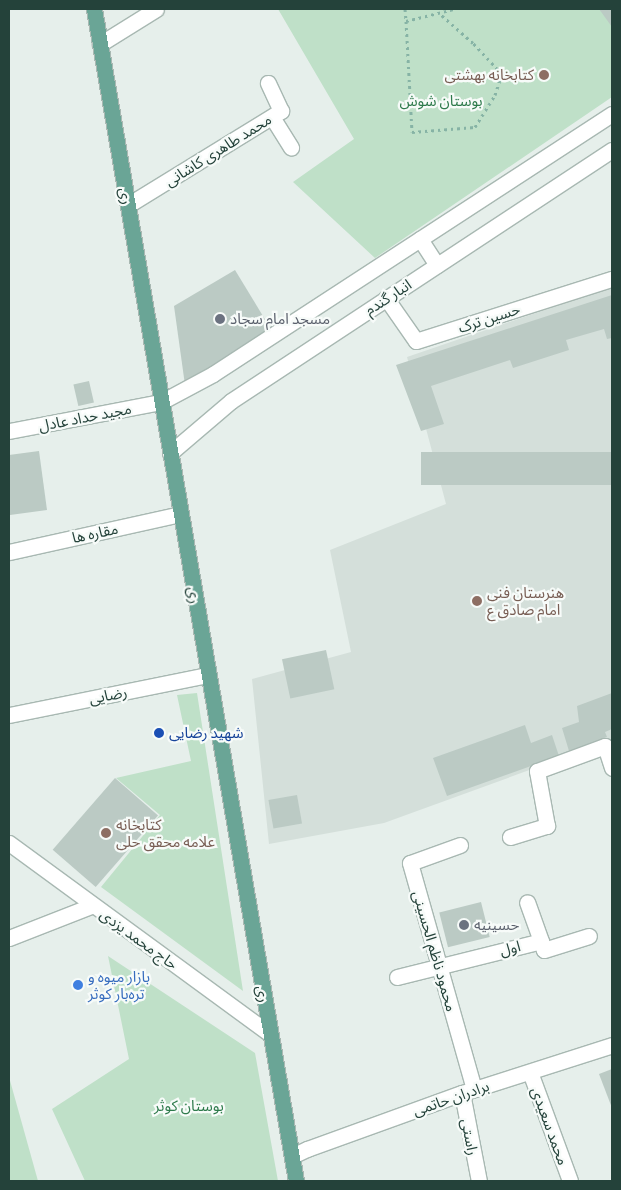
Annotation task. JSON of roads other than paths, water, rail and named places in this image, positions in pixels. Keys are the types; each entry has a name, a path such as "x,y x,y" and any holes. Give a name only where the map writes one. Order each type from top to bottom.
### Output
{"main road":[{"name":"ری","path":"94,9 296,1181"}],"street":[{"path":"100,44 156,9"},
{"name":"محمد طاهری کاشانی","path":"128,205 281,111 268,83"},
{"name":"انبار گندم","path":"161,402 213,374 612,114"},
{"path":"272,116 291,148"},
{"name":"انبار گندم","path":"170,453 231,400 612,150"},
{"path":"420,239 437,265"},
{"name":"حسین ترک","path":"386,298 416,341 612,279"},
{"name":"مجید حداد عادل","path":"9,432 161,402"},
{"name":"مقاره ها","path":"9,552 180,514"},
{"name":"رضایی","path":"9,714 208,675"},
{"path":"510,837 547,826 537,771 605,746 612,768"},
{"name":"حاج محمد یزدی","path":"9,843 270,1034"},
{"name":"محمود ناظم الحسینی","path":"460,845 410,863 439,966 468,1091"},
{"name":"اول","path":"397,977 541,941 528,902"},
{"path":"9,938 93,905"},
{"path":"541,941 544,950 589,936"},
{"name":"برادران حاتمی","path":"292,1156 306,1149 468,1091 612,1045"},
{"name":"محمد سعیدی","path":"530,1072 570,1181"},
{"name":"راستی","path":"468,1091 479,1181"}],"place":[{"name":"کتابخانه بهشتی","path":"544,75"},
{"name":"مسجد امام سجاد","path":"220,319"},
{"name":"هنرستان فنی امام صادق ع","path":"477,601"},
{"name":"شهید رضایی","path":"159,733"},
{"name":"کتابخانه علامه محقق حلی","path":"106,833"},
{"name":"حسینیه","path":"464,925"},
{"name":"بازار میوه و تره‌بار کوثر","path":"78,985"}],"park label":[{"name":"بوستان شوش","path":"441,101"},
{"name":"بوستان کوثر","path":"189,1106"}]}
